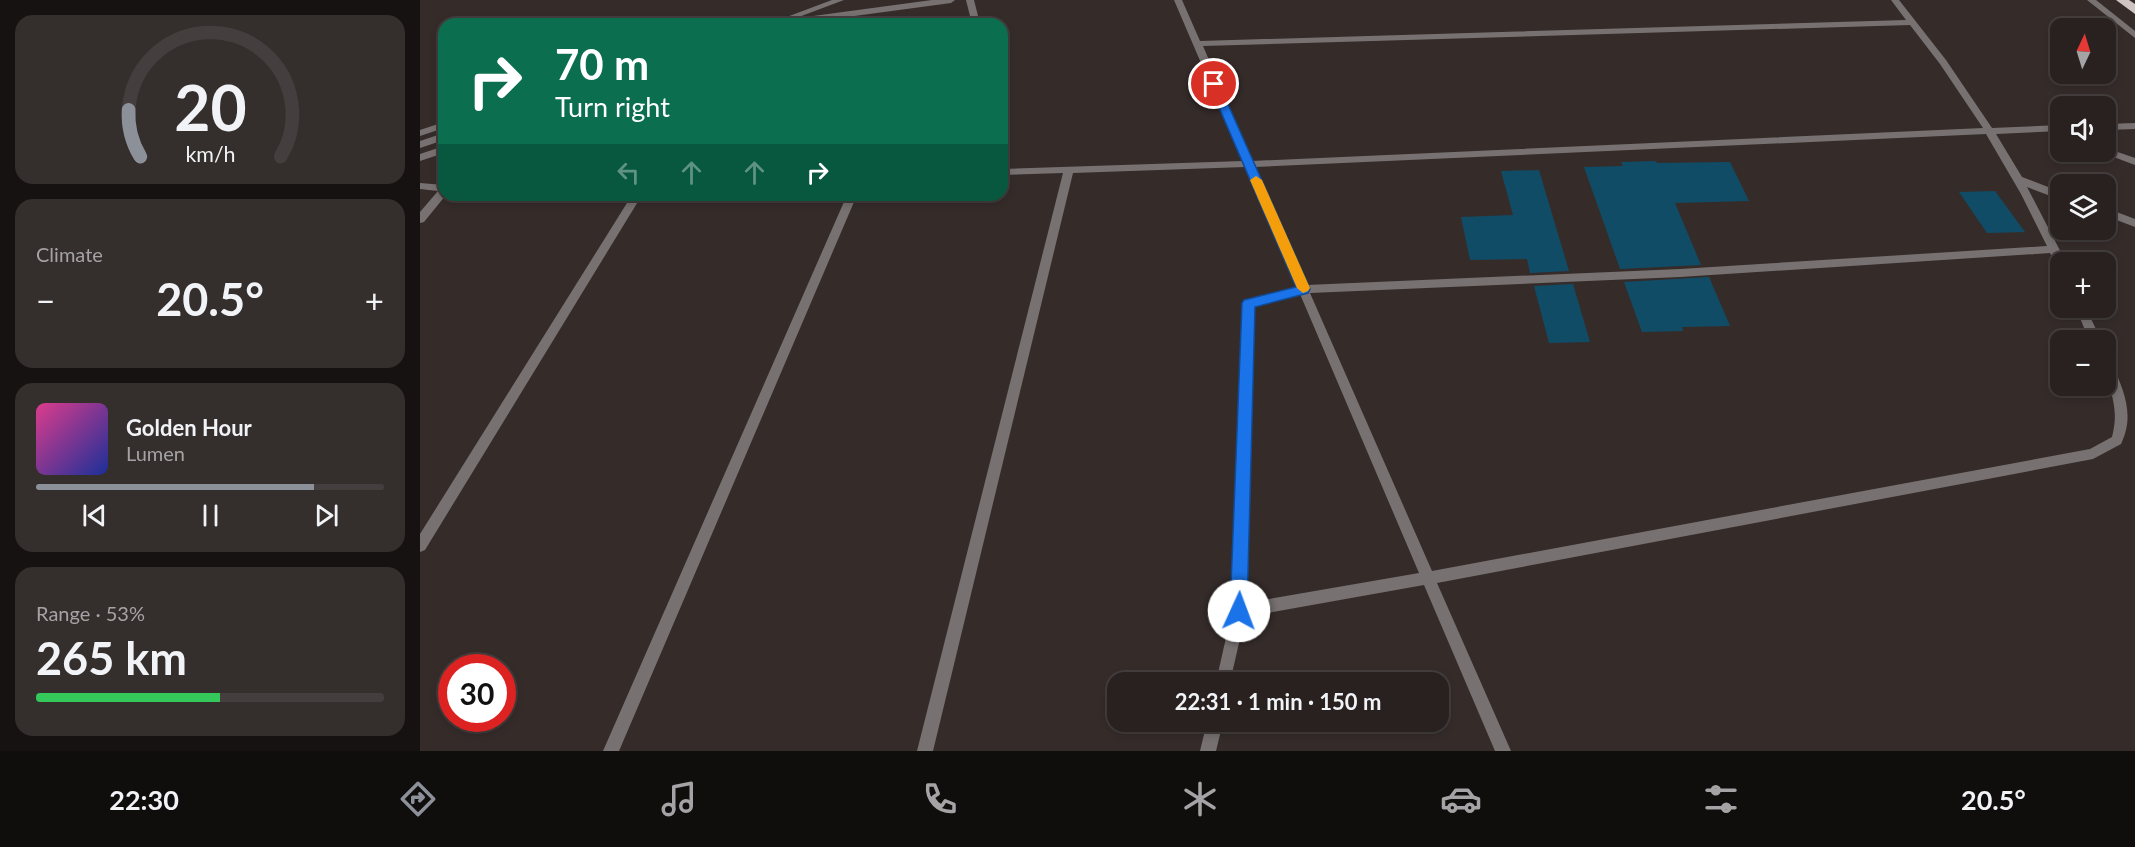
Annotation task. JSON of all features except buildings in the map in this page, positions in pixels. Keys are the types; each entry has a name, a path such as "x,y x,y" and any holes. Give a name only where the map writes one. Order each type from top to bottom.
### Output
{"highway":[{"path":"2122,0 2135,10"}],"street":[{"path":"790,18 840,0"},
{"path":"845,18 951,0"},
{"path":"969,0 974,18"},
{"path":"1178,0 1503,751"},
{"path":"1895,0 1958,82 1989,130 2019,180 2055,252"},
{"path":"2091,0 2135,35"},
{"path":"1197,44 1913,22"},
{"path":"2116,126 2135,126"},
{"path":"420,133 438,127"},
{"path":"2044,128 2050,130"},
{"path":"1008,172 1249,164 2050,128"},
{"path":"420,145 438,138"},
{"path":"420,158 438,151"},
{"path":"2116,155 2135,162"},
{"path":"925,751 1069,170"},
{"path":"2019,180 2050,192"},
{"path":"420,186 438,188"},
{"path":"420,219 438,196"},
{"path":"420,546 633,201"},
{"path":"611,751 849,201"},
{"path":"2116,216 2135,223"},
{"path":"1225,672 1239,611 1249,303 1304,289 1680,273 2054,249"},
{"path":"1239,611 1429,579 1778,511 2093,454 2117,440 2124,418 2116,387"},
{"path":"1208,751 1213,732"}],"slow traffic":[{"path":"1256,180 1303,288"}],"route":[{"path":"1214,84 1304,289 1249,303 1239,611"}]}
